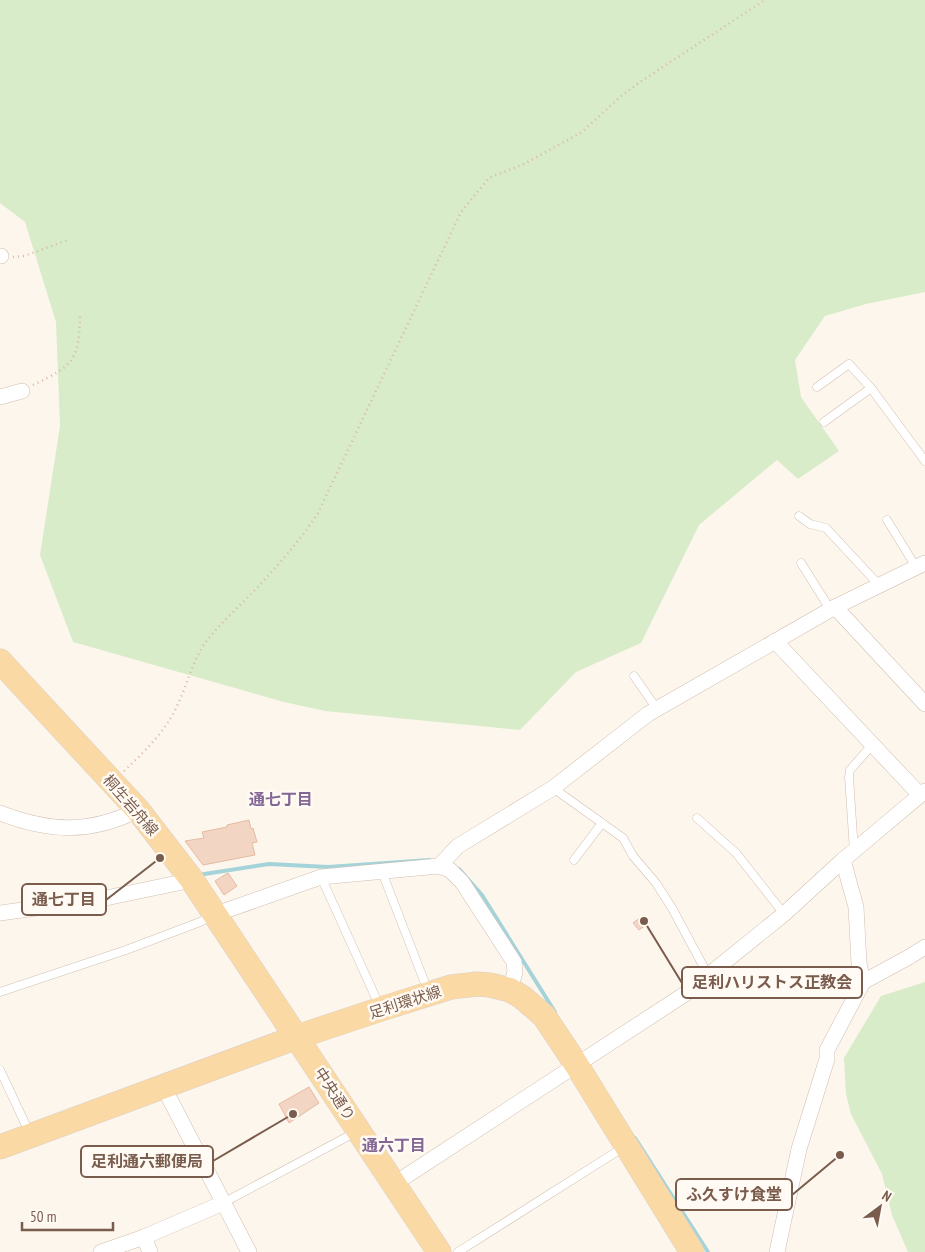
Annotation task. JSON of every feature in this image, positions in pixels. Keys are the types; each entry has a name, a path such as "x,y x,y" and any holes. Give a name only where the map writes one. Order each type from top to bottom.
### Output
{"main road":[{"name":"桐生岩舟線","path":"0,661 138,810 216,914 297,1037"},
{"name":"足利環状線","path":"0,1147 297,1037 429,993 451,987 477,984 490,985 510,990 530,1002 544,1016 576,1064 692,1252"},
{"name":"中央通り","path":"297,1037 394,1184 442,1251"}],"street":[{"path":"0,397 22,391"},
{"path":"439,866 458,846 553,788 657,708 832,608 920,565"},
{"path":"832,608 925,704"},
{"path":"394,1184 685,994 784,914 922,793 872,745 775,640"},
{"path":"0,813 23,822 73,829 120,820 138,810"},
{"path":"848,856 856,907 863,982"},
{"path":"216,914 321,877 439,866 450,870 462,882 514,962 515,972 510,990"},
{"path":"0,913 101,899 192,880"},
{"path":"776,1252 799,1149 827,1059 827,1050 863,982 925,947"},
{"path":"909,957 925,960"},
{"path":"163,1086 249,1252"},
{"path":"101,1252 144,1237 223,1202"},
{"path":"144,1237 150,1252"}],"lane":[{"path":"817,387 849,364 871,388 925,461"},
{"path":"824,422 871,388"},
{"path":"799,516 810,524 826,528 880,585"},
{"path":"887,520 920,565"},
{"path":"801,563 832,608"},
{"path":"634,676 657,708"},
{"path":"848,856 850,770 872,745"},
{"path":"553,788 623,838 672,908 708,975"},
{"path":"697,818 736,853 784,914"},
{"path":"574,860 602,823"},
{"path":"382,872 429,993"},
{"path":"321,877 381,1009"},
{"path":"0,992 126,950 216,914"},
{"path":"0,1070 31,1136"},
{"path":"223,1202 359,1131"},
{"path":"442,1251 626,1146"}],"path":[{"path":"112,782 151,745 167,724 178,706 204,645 300,540 318,513 461,212 476,193 489,178 524,164 582,132 620,97 643,80 765,0"},
{"path":"1,256 24,256 68,240"},
{"path":"22,391 60,372 68,365 77,349 80,315"}],"green space":[{"path":"0,0 925,0 925,292 866,304 825,316 795,360 801,397 839,451 798,479 777,460 699,525 641,643 576,672 520,730 325,711 284,702 73,642 40,555 60,426 56,322 25,222 0,203"},
{"path":"925,982 925,1252 908,1252 892,1215 882,1174 851,1114 846,1094 844,1058 881,996"}],"building":[{"path":"249,820 257,842 252,843 255,855 203,865 185,841 204,838 202,832"},
{"path":"228,873 237,886 224,895 215,881"},
{"path":"644,915 650,922 639,930 633,923"},
{"path":"309,1087 319,1103 289,1123 279,1104"}],"waterway":[{"path":"198,875 269,864 328,867 430,860"},
{"path":"459,869 482,895 555,1012"},
{"path":"635,1138 708,1252"}],"place":[{"name":"通七丁目","path":"160,858"},
{"name":"足利ハリストス正教会","path":"644,921"},
{"name":"足利通六郵便局","path":"293,1114"},
{"name":"ふ久すけ食堂","path":"840,1155"}],"district":[{"name":"通七丁目","path":"281,799"},
{"name":"通六丁目","path":"394,1145"}]}
